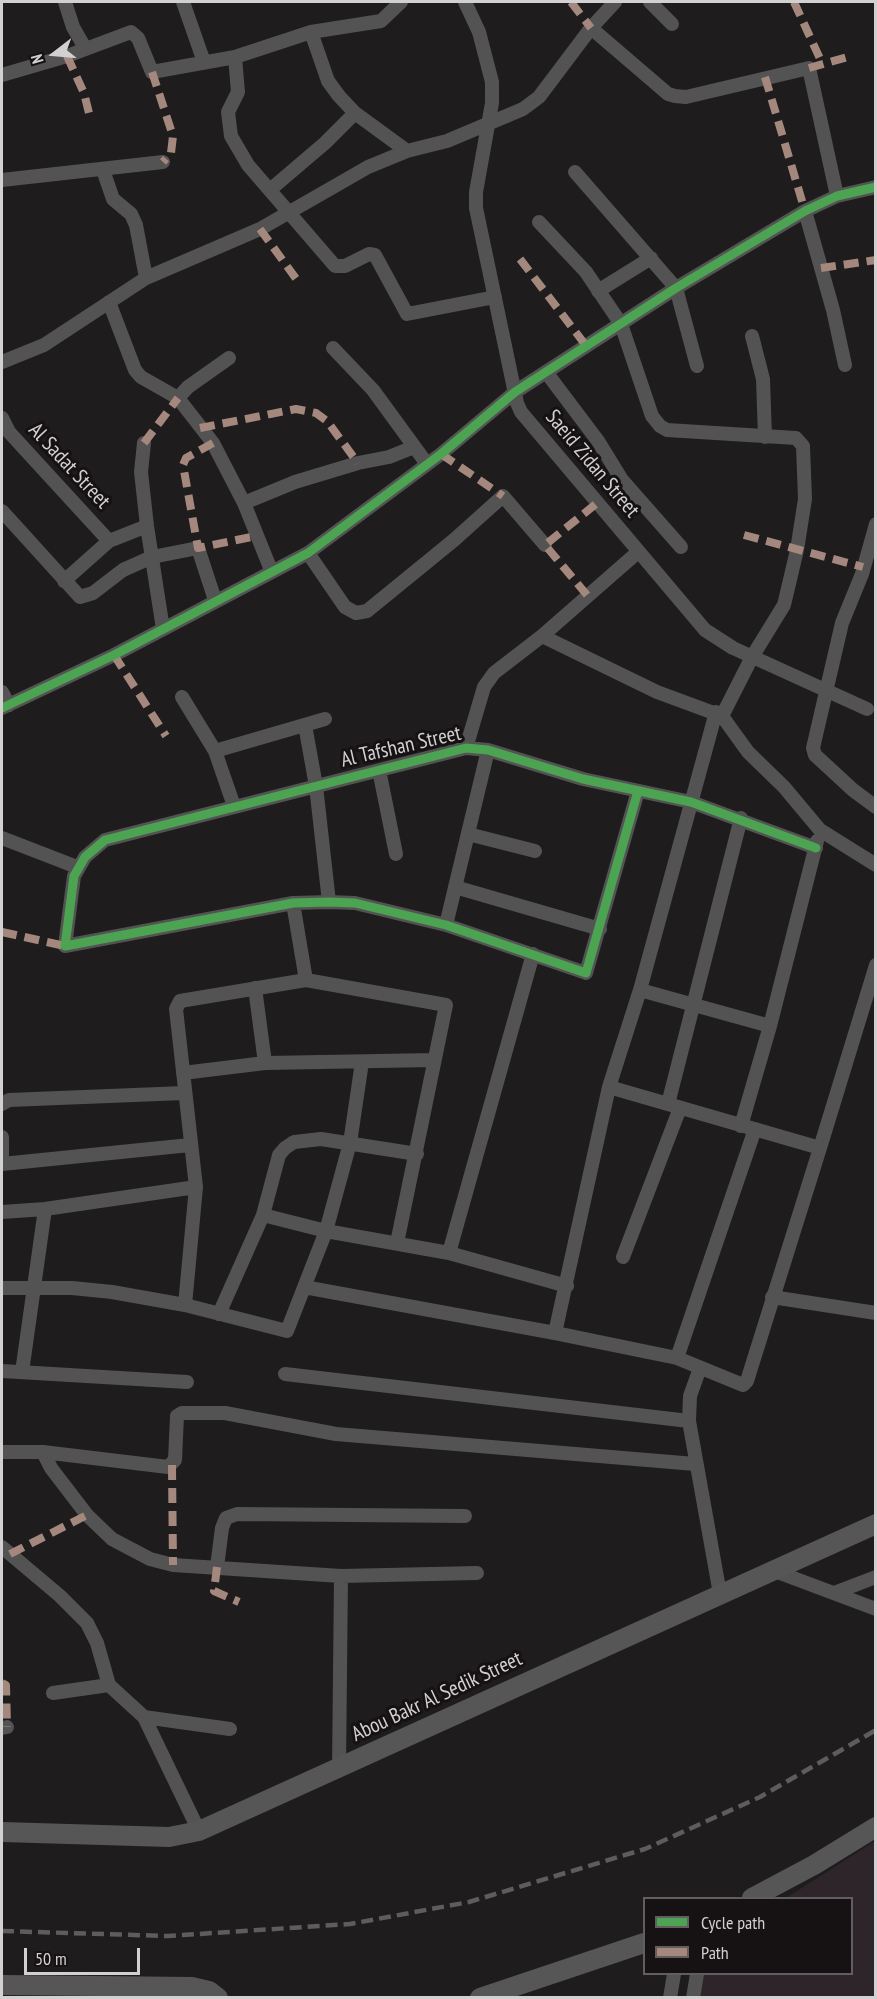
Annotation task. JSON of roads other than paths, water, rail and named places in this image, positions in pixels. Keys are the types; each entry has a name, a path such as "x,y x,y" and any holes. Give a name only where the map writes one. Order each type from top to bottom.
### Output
{"street":[{"path":"65,2 73,27 85,48"},
{"path":"183,2 204,62"},
{"path":"2,75 67,56 130,32 138,38 152,72 235,57 311,32 381,21 401,2"},
{"name":"Saeid Zidan Street","path":"465,2 488,62 492,82 489,123 475,200 517,403 528,421 705,630 718,640 752,657 826,693 867,709"},
{"path":"2,362 44,345 146,278 234,242 368,167 407,151 447,141 523,109 539,97 591,28 615,2"},
{"path":"650,2 672,24"},
{"path":"591,28 668,94 675,96 686,97 809,68 837,196"},
{"path":"311,32 328,81 355,113 407,151"},
{"path":"235,57 238,92 228,112 231,136 248,165 335,266 345,266 369,254 375,255 407,314 495,297"},
{"path":"271,189 325,143 355,113"},
{"path":"2,180 163,162"},
{"path":"103,170 113,199 131,214 136,225 146,278"},
{"path":"575,172 676,288 697,366"},
{"path":"2,692 5,707 164,629 271,570 308,553 427,464 515,392 676,288 805,211 837,196 876,187"},
{"path":"805,211 833,310 845,365"},
{"path":"539,222 586,272 621,324 652,416 660,426 667,430 796,438 802,443 805,499 797,550 784,605 719,714 691,801 640,990 609,1087 555,1333"},
{"path":"598,291 651,258"},
{"path":"110,302 135,370 141,377 178,398 213,443 244,503 271,570"},
{"path":"752,336 763,379 765,437"},
{"path":"333,348 373,390 427,464"},
{"path":"178,398 188,387 229,358"},
{"path":"546,372 598,441 622,480 681,547"},
{"name":"Al Sadat Street","path":"2,418 9,432 109,541"},
{"path":"144,443 141,472 147,526 164,629"},
{"path":"244,503 295,482 358,463 390,457 414,447"},
{"path":"308,553 345,607 356,613 367,611 454,540 503,496 545,546"},
{"path":"3,516 80,597 87,596 123,570 152,557 198,548 215,600"},
{"path":"876,524 869,575 842,623 813,741 815,755 853,790 876,807"},
{"path":"64,581 109,541 147,526"},
{"path":"466,748 487,681 494,673 542,636 638,552"},
{"path":"542,636 657,692 719,714 748,752 784,787 820,830 834,842 876,866"},
{"path":"182,697 215,751 234,806"},
{"path":"215,751 325,719"},
{"path":"305,725 316,786 329,902"},
{"name":"Al Tafshan Street","path":"293,903 65,946 71,885 77,867 94,847 105,840 466,748 489,750 584,779 691,801 816,848"},
{"path":"446,925 489,750"},
{"path":"379,770 396,854"},
{"path":"306,980 293,903 355,903 446,925 586,973 600,929 618,854 638,791"},
{"path":"623,1257 674,1106 695,1005 741,818"},
{"path":"741,1126 770,1026 820,830"},
{"path":"468,834 535,851"},
{"path":"2,838 77,867"},
{"path":"455,886 600,929"},
{"path":"449,1253 533,954"},
{"path":"304,1287 677,1358 739,1385 747,1381 876,965"},
{"path":"185,1305 196,1187 176,1009 180,1001 306,980 444,1003 446,1009 397,1243"},
{"path":"255,988 265,1063"},
{"path":"640,990 770,1026"},
{"path":"183,1073 265,1063 434,1060"},
{"path":"2,1288 33,1287 112,1292 185,1305 284,1332 291,1326 326,1231 350,1143 362,1062"},
{"path":"609,1087 820,1148"},
{"path":"2,1104 9,1100 184,1093"},
{"path":"677,1358 755,1129"},
{"path":"2,1137 2,1164 190,1145"},
{"path":"219,1314 263,1215 279,1155 285,1148 294,1142 307,1139 350,1143 417,1154"},
{"path":"2,1212 45,1209 196,1187"},
{"path":"22,1372 45,1209"},
{"path":"263,1215 326,1231 449,1253 567,1286"},
{"path":"772,1297 876,1313"},
{"path":"700,1368 690,1396 689,1421 720,1594"},
{"path":"2,1371 187,1382"},
{"path":"285,1374 689,1421"},
{"path":"2,1452 43,1452 168,1467 175,1460 177,1416 182,1413 225,1413 336,1434 695,1464"},
{"path":"43,1452 65,1489 87,1515 112,1539 150,1559 174,1565 217,1566 341,1576 477,1573"},
{"path":"217,1566 222,1528 226,1518 237,1514 465,1516"},
{"name":"Abou Bakr Al Sedik Street","path":"2,1832 169,1837 199,1831 876,1524"},
{"path":"2,1547 60,1596 87,1623 97,1643 109,1685 144,1717 199,1831"},
{"path":"772,1570 876,1609"},
{"path":"339,1769 341,1576"},
{"path":"834,1593 876,1577"},
{"path":"53,1693 109,1685"},
{"path":"144,1717 230,1730"},
{"path":"756,1897 876,1827"},
{"path":"480,1998 643,1944"},
{"path":"670,1998 674,1975"},
{"path":"693,1998 697,1975"},
{"path":"2,1985 192,1987 209,1991 218,1998"}],"railway":[{"path":"2,1931 168,1936 350,1924 469,1902 645,1849 760,1797 876,1730"}]}
